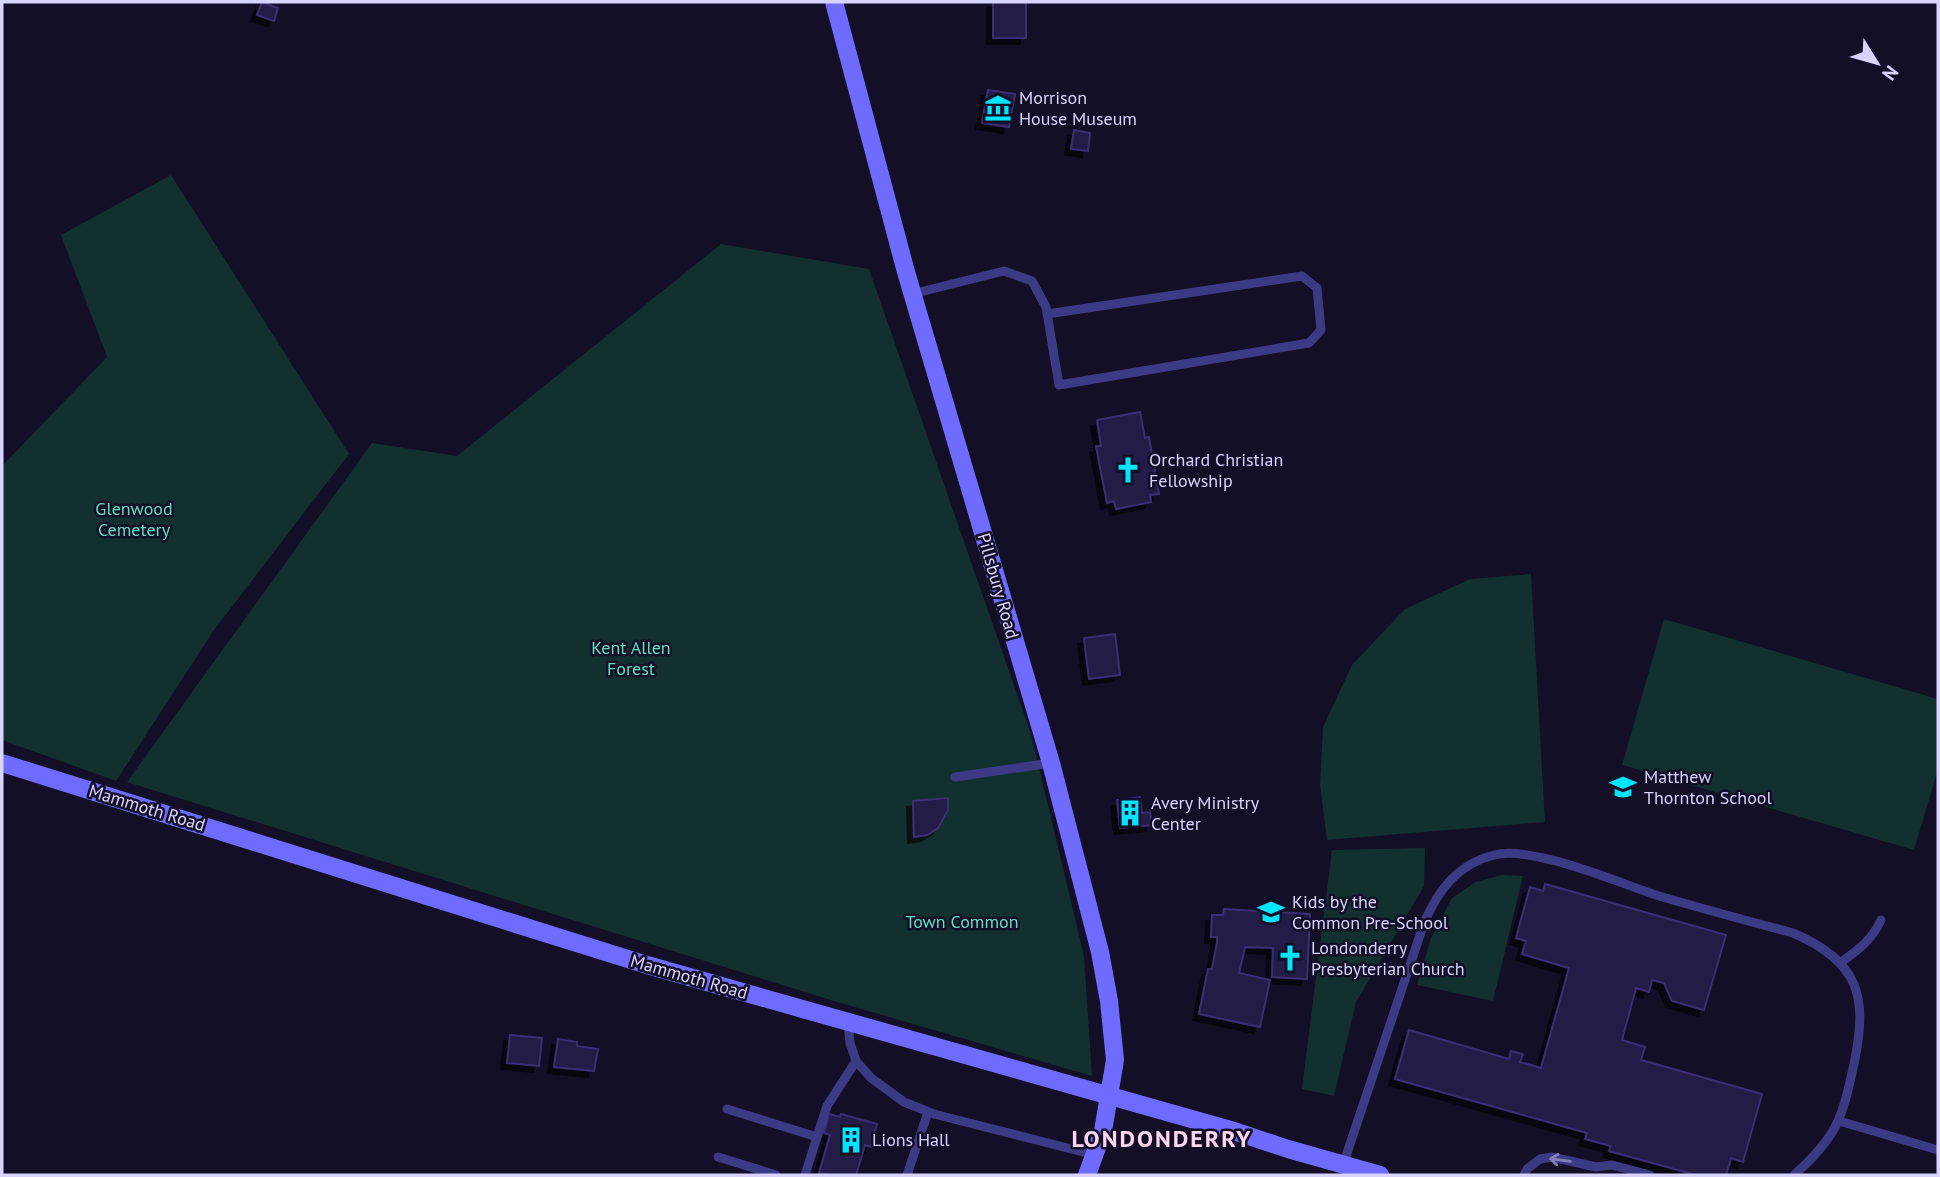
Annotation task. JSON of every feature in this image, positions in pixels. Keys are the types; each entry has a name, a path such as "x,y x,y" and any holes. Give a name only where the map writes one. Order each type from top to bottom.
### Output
{"main road":[{"name":"Pillsbury Road","path":"834,2 912,295 1051,763 1100,952 1109,1001 1115,1060 1110,1097 1087,1175"},
{"name":"Mammoth Road","path":"2,762 647,965 1380,1175"}],"lane":[{"path":"912,295 1004,271 1032,281 1046,307 1047,314 1059,385 1309,343 1321,330 1317,288 1302,276 1047,314"},
{"path":"955,777 1051,763"},
{"path":"1343,1165 1433,902 1461,870 1496,854 1514,853 1537,856 1660,896 1793,933 1810,941 1840,963 1855,987 1861,1011 1861,1029 1846,1101 1839,1121 1824,1147 1794,1175"},
{"path":"1840,963 1865,945 1875,934 1881,920"},
{"path":"848,1022 850,1043 856,1061 871,1078 904,1102 928,1112 1095,1155"},
{"path":"804,1175 827,1106 856,1061"},
{"path":"727,1109 817,1138"},
{"path":"907,1175 928,1112"},
{"path":"1839,1121 1938,1150"},
{"path":"718,1157 776,1175"},
{"path":"1524,1175 1527,1169 1540,1159 1552,1157 1596,1167 1612,1164 1650,1175"}],"green space":[{"name":"Glenwood Cemetery","path":"171,175 349,454 214,630 116,781 2,740 2,466 107,357 61,235"},
{"name":"Kent Allen Forest","path":"721,244 869,269 1031,734 1084,956 1092,1076 834,1001 127,782 372,443 457,456"},
{"path":"1531,574 1545,822 1327,840 1320,784 1323,727 1352,665 1405,609 1470,579"},
{"path":"1664,619 1938,699 1938,769 1914,850 1622,765"},
{"path":"1425,848 1424,886 1356,1002 1334,1096 1302,1089 1332,850"},
{"path":"1502,875 1523,876 1493,1001 1417,985 1431,938 1452,898 1476,882"}],"building":[{"path":"262,2 278,8 274,21 257,15"},
{"path":"993,2 1026,2 1026,38 993,38"},
{"name":"Morrison House Museum","path":"988,90 1015,94 1009,127 982,123"},
{"path":"1074,130 1090,133 1088,151 1071,149"},
{"name":"Orchard Christian Fellowship","path":"1140,412 1145,438 1149,437 1159,494 1150,495 1151,502 1116,509 1114,501 1107,503 1096,446 1101,446 1097,420"},
{"path":"1115,634 1120,675 1089,679 1084,638"},
{"name":"Avery Ministry Center","path":"1140,797 1142,813 1150,812 1152,825 1120,828 1117,800"},
{"path":"948,798 948,810 938,828 927,835 914,837 913,801"},
{"path":"1545,884 1726,935 1704,1010 1672,1001 1664,983 1652,980 1649,992 1636,988 1622,1040 1645,1047 1641,1060 1762,1094 1743,1162 1731,1158 1726,1175 1696,1175 1609,1151 1611,1146 1585,1139 1587,1133 1395,1079 1409,1030 1509,1059 1511,1051 1523,1054 1520,1062 1541,1068 1569,968 1522,954 1526,941 1516,938 1530,887 1543,891"},
{"name":"Londonderry Presbyterian Church","path":"1224,909 1310,914 1307,979 1272,977 1273,948 1245,947 1239,973 1270,980 1260,1027 1199,1014 1208,969 1212,969 1217,943 1217,937 1211,937 1212,915 1223,915"},
{"path":"510,1035 542,1038 539,1066 507,1063"},
{"path":"558,1039 577,1042 577,1046 598,1049 594,1071 554,1067"},
{"name":"Lions Hall","path":"829,1114 840,1117 841,1114 877,1124 871,1147 865,1145 856,1175 819,1173 830,1135 824,1133"}],"place":[{"name":"Morrison House Museum","path":"998,108"},
{"name":"Orchard Christian Fellowship","path":"1128,470"},
{"name":"Matthew Thornton School","path":"1623,787"},
{"name":"Avery Ministry Center","path":"1130,813"},
{"name":"Kids by the Common Pre-School","path":"1271,912"},
{"name":"Londonderry Presbyterian Church","path":"1290,958"},
{"name":"Lions Hall","path":"851,1140"}],"district":[{"name":"LONDONDERRY","path":"1162,1139"}],"park label":[{"name":"Town Common","path":"962,922"}]}
